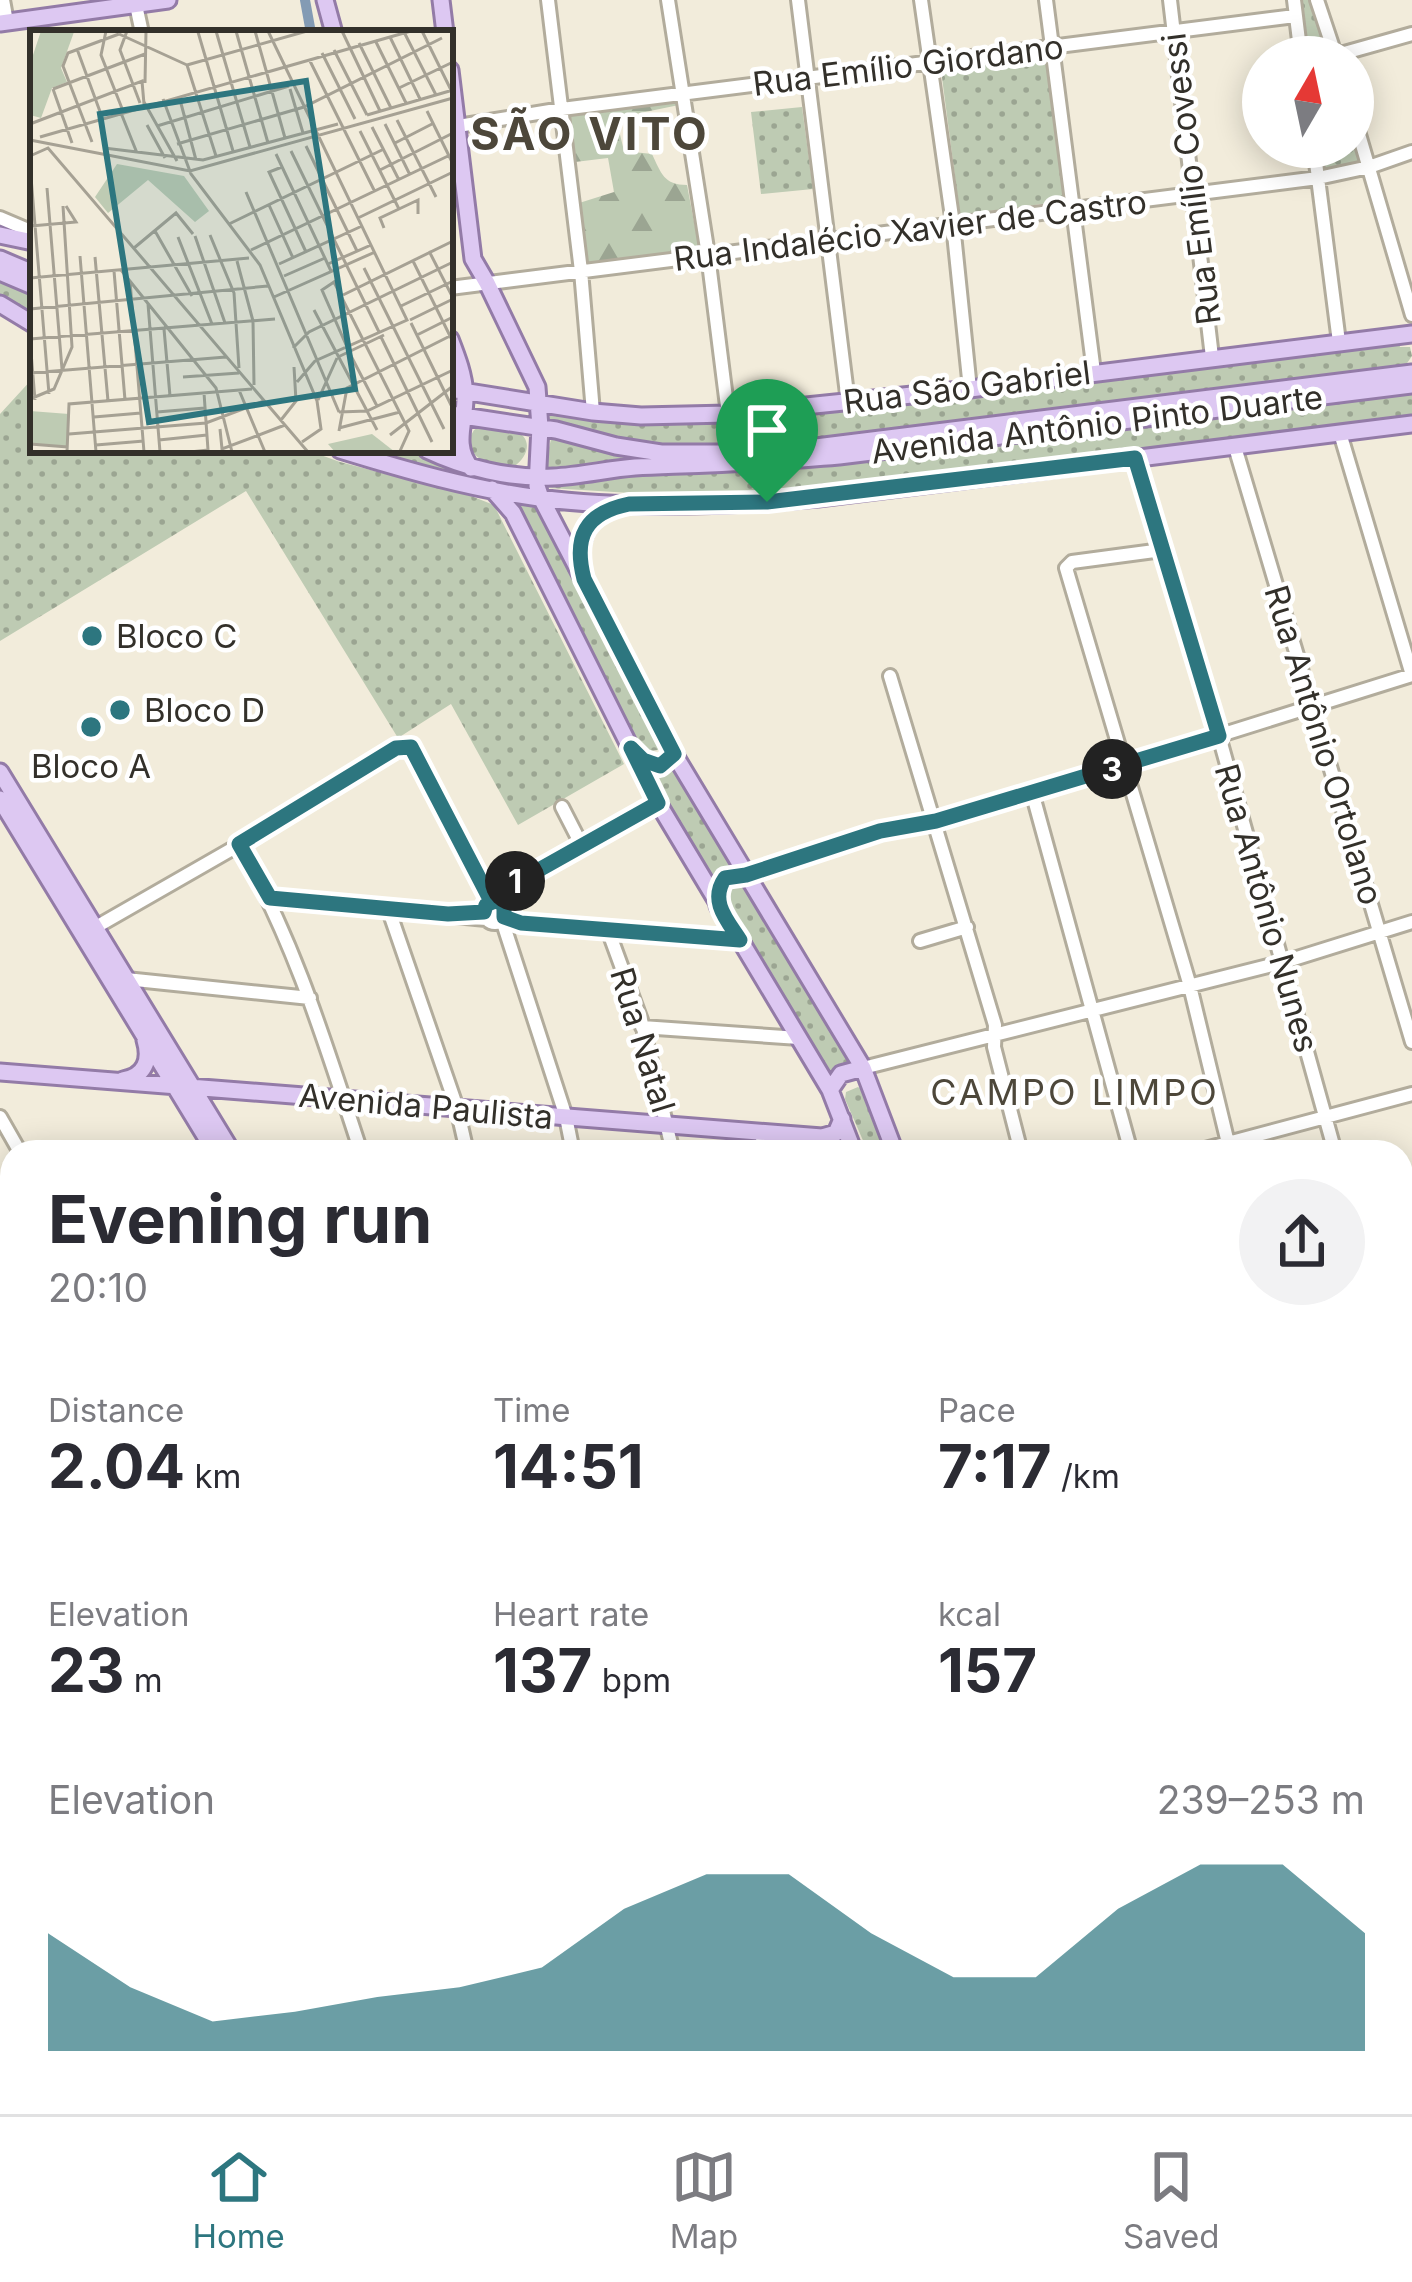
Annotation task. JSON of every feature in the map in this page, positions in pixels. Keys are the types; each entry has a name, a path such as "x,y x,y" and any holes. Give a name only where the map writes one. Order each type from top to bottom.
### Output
{"main road":[{"path":"325,0 333,30"},
{"path":"441,0 445,30"},
{"path":"4,22 31,27 152,2"},
{"path":"454,127 472,259 531,373 539,405 537,477 542,498 674,754 862,1068 890,1140"},
{"path":"0,236 30,241"},
{"path":"0,260 30,272"},
{"path":"0,272 30,285"},
{"path":"0,304 30,322"},
{"name":"Rua São Gabriel","path":"458,391 593,412 728,414 1412,334"},
{"path":"453,357 459,445 468,465 513,513 658,803 830,1090 850,1140"},
{"name":"Avenida Antônio Pinto Duarte","path":"458,414 639,450 729,453 816,447 1412,373"},
{"name":"Avenida Antônio Pinto Duarte","path":"435,453 499,473 537,477 749,464 1412,385"},
{"path":"350,453 542,498 629,504 790,500 1412,424"},
{"path":"584,579 580,552 586,529 608,508 629,504"},
{"path":"631,748 651,765 660,766 674,754"},
{"path":"0,772 145,1037 223,1140"},
{"path":"0,799 126,979 209,1140"},
{"path":"718,906 725,878 746,875"},
{"path":"114,1080 133,1078 145,1067 145,1037"},
{"path":"830,1090 841,1073 862,1068"},
{"name":"Avenida Paulista","path":"0,1072 761,1133 827,1136 836,1132 842,1119"}],"street":[{"path":"3,0 4,22"},
{"path":"548,0 593,412"},
{"path":"668,0 728,414"},
{"path":"798,0 848,402"},
{"path":"921,0 953,224 970,389"},
{"path":"1046,0 1094,372"},
{"name":"Rua Emílio Covessi","path":"1170,0 1212,357"},
{"path":"1294,0 1298,36"},
{"path":"1316,0 1327,36"},
{"name":"Rua Emílio Giordano","path":"454,127 562,109 1295,16"},
{"path":"1374,45 1412,34"},
{"name":"Rua Indalécio Xavier de Castro","path":"1374,165 1412,152"},
{"path":"1317,168 1339,342"},
{"name":"Rua Indalécio Xavier de Castro","path":"453,288 1318,178 1364,168"},
{"path":"1369,168 1405,264 1412,315"},
{"path":"0,218 30,231"},
{"path":"746,875 888,829 936,821 1125,765 1412,675 1340,433"},
{"name":"Rua Antônio Ortolano","path":"1235,447 1412,1042"},
{"name":"Rua Antônio Nunes","path":"1135,458 1219,736 1331,1140"},
{"path":"1162,550 1072,562 1066,568 1190,986 1227,1140"},
{"path":"890,676 995,1025 994,1047 1014,1140"},
{"path":"89,931 396,748 411,747 495,910 571,1140"},
{"path":"1032,792 1128,1140"},
{"path":"495,910 502,887 658,803"},
{"path":"562,807 582,846"},
{"path":"239,844 270,898 358,1140"},
{"path":"270,898 448,914 495,910 521,923 740,940"},
{"path":"388,908 464,1140"},
{"path":"862,1068 1284,962 1412,922"},
{"path":"920,941 967,927"},
{"name":"Rua Natal","path":"608,930 643,1027 671,1140"},
{"path":"126,979 310,998"},
{"path":"643,1027 800,1038"},
{"path":"1240,1140 1412,1094"},
{"path":"761,1133 762,1140"}],"green space":[{"path":"1298,0 1312,0 1322,36 1302,36"},
{"path":"1043,54 1050,59 1064,201 960,215 941,70"},
{"path":"678,100 679,105 616,118 624,151 652,154 668,180 687,185 699,248 588,263 576,204 614,192 608,158 575,162 567,113"},
{"path":"802,107 813,189 761,194 751,112"},
{"path":"0,278 30,291 30,314 0,297"},
{"path":"1399,343 1410,347 1412,356 1405,366 814,443 682,449 617,440 550,419 550,413 641,423 743,422"},
{"path":"30,381 30,453 315,453 494,505 624,764 518,825 451,704 398,738 246,491 0,641 0,414"},
{"path":"1412,390 1412,416 816,491 663,495 549,488 587,478"},
{"path":"482,425 524,437 526,453 518,463 498,465 474,453 469,439"},
{"path":"552,435 654,458 551,471 545,465"},
{"path":"374,453 419,453 460,471 459,475"},
{"path":"523,503 538,505 567,556 659,742 658,750 642,747 613,697 518,508"},
{"path":"672,768 732,868 720,871 712,880 652,777 664,776"},
{"path":"736,886 743,887 851,1063 831,1073 726,899"},
{"path":"858,1087 864,1091 885,1140 863,1140 846,1092"}],"waterway":[{"path":"305,0 310,30"}],"place":[{"name":"Bloco C","path":"92,636"},
{"name":"Bloco D","path":"120,710"},
{"name":"Bloco A","path":"91,727"}],"district":[{"name":"SÃO VITO","path":"590,134"},
{"name":"CAMPO LIMPO","path":"1075,1092"}],"route":[{"path":"767,502 608,508 582,538 584,579 674,754 660,766 651,765 631,748 658,803 506,884 495,901 491,901 486,905 484,912 448,914 270,898 239,844 404,746 411,747 491,901 504,906 504,917 521,923 740,940 718,906 725,878 1219,736 1135,458 767,502"}]}
